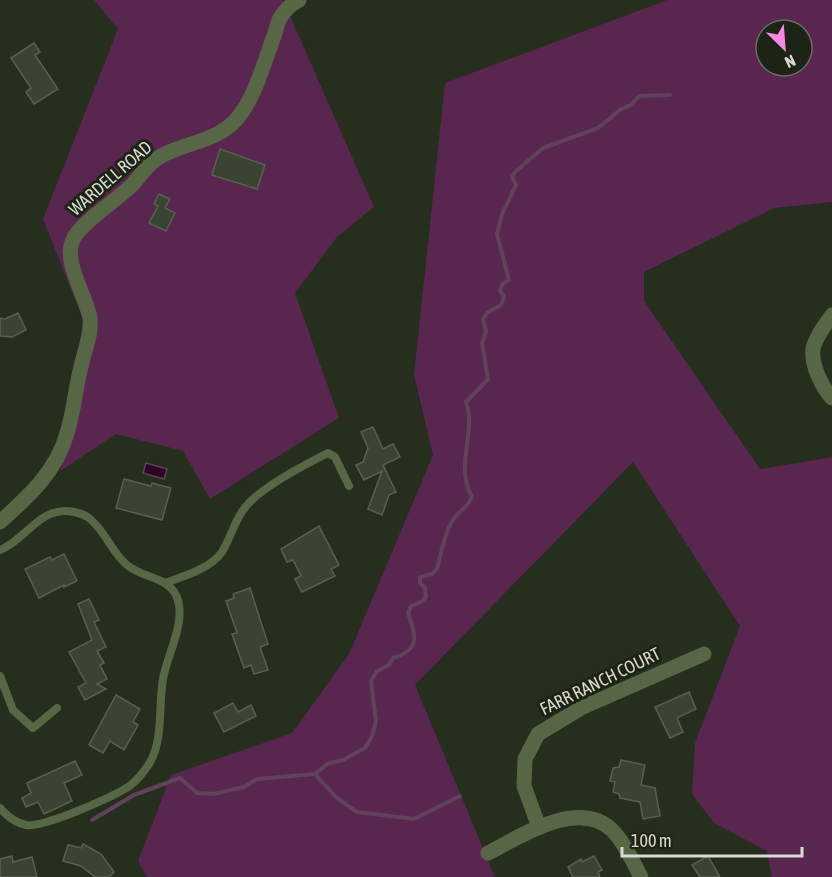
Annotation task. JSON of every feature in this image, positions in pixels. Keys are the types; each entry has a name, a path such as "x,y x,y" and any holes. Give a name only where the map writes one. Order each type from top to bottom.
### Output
{"street":[{"name":"WARDELL ROAD","path":"0,522 25,500 54,466 67,434 81,366 88,344 90,319 73,264 70,248 74,238 161,156 206,141 231,125 251,96 280,18 292,4 299,0"},
{"path":"832,315 813,349 824,389 832,398"},
{"name":"FARR RANCH COURT","path":"539,827 524,786 525,759 538,734 581,708 704,654"},
{"path":"488,853 539,827 575,816 594,820 611,829 641,877"}],"lane":[{"path":"165,584 211,562 221,553 237,518 251,500 303,466 328,453 335,457 349,486"},
{"path":"0,550 49,513 65,511 80,514 90,519 110,543 118,559 131,569 171,587 180,608 177,632 163,678 156,745 149,764 132,784 97,802 37,825 24,825 11,819 0,808"},
{"path":"0,676 13,710 33,728 57,708"}],"shaded area":[{"path":"94,0 283,0 374,207 337,237 295,293 339,418 210,499 183,451 116,434 60,471 72,434 93,345 43,219 118,29"},
{"path":"667,0 832,0 832,202 774,208 644,272 644,301 760,469 832,457 832,877 772,877 767,851 714,823 692,794 695,743 740,626 633,462 415,685 495,877 147,877 138,861 171,775 292,733 349,654 433,455 414,375 445,83"},
{"path":"146,463 167,469 164,479 143,473"}],"building":[{"path":"34,43 40,52 35,55 58,89 34,104 26,92 31,88 11,58"},
{"path":"220,149 265,165 257,189 212,175"},
{"path":"159,194 170,199 165,208 175,213 166,231 149,223 158,206 154,204"},
{"path":"18,313 26,330 12,337 0,336 0,318 5,319"},
{"path":"373,427 383,449 393,444 400,457 383,465 396,492 389,495 382,515 368,509 382,471 364,480 356,465 363,462 368,448 361,432"},
{"path":"124,479 171,488 162,520 116,508"},
{"path":"319,526 339,565 331,569 335,576 302,592 295,579 301,576 293,560 287,562 281,549"},
{"path":"64,554 77,581 39,598 25,569 50,557 52,560"},
{"path":"250,588 268,644 260,647 268,670 254,674 251,665 244,668 232,634 237,633 226,601 234,598 233,594"},
{"path":"89,599 99,620 94,622 106,647 97,651 104,663 100,665 107,679 97,684 106,689 85,700 78,687 86,683 69,652 92,640 78,604"},
{"path":"689,692 696,709 677,718 683,732 670,738 655,707"},
{"path":"116,695 140,709 133,722 138,725 124,750 110,741 103,753 89,745"},
{"path":"233,703 238,712 251,705 256,716 224,732 214,713"},
{"path":"621,760 645,765 641,785 655,788 660,816 643,819 640,802 620,798 619,794 613,792 615,782 610,781 613,768 619,767"},
{"path":"75,761 82,775 64,783 72,801 44,814 38,802 26,807 22,798 31,793 27,783"},
{"path":"83,844 101,854 114,872 109,877 95,877 81,866 63,861 68,845 81,848"},
{"path":"12,856 13,862 32,857 37,877 0,877 0,859"},
{"path":"594,856 602,870 598,872 600,877 573,877 568,867 581,859 582,862"},
{"path":"708,856 720,877 700,877 692,865"}],"waterway":[{"path":"92,820 134,795 180,778 197,793 213,794 244,787 257,779 315,774 327,764 343,760 365,748 372,736 376,721 371,681 377,671 389,665 393,658 402,655 412,646 414,635 408,613 411,606 426,597 420,577 432,574 437,569 451,523 472,497 465,473 469,425 466,402 488,379 482,343 486,332 483,319 487,313 501,305 504,297 500,290 503,283 509,280 497,234 502,214 516,185 512,177 543,148 598,128 621,109 631,105 639,96 670,95"},
{"path":"315,774 337,798 357,812 414,819 460,796"}]}
